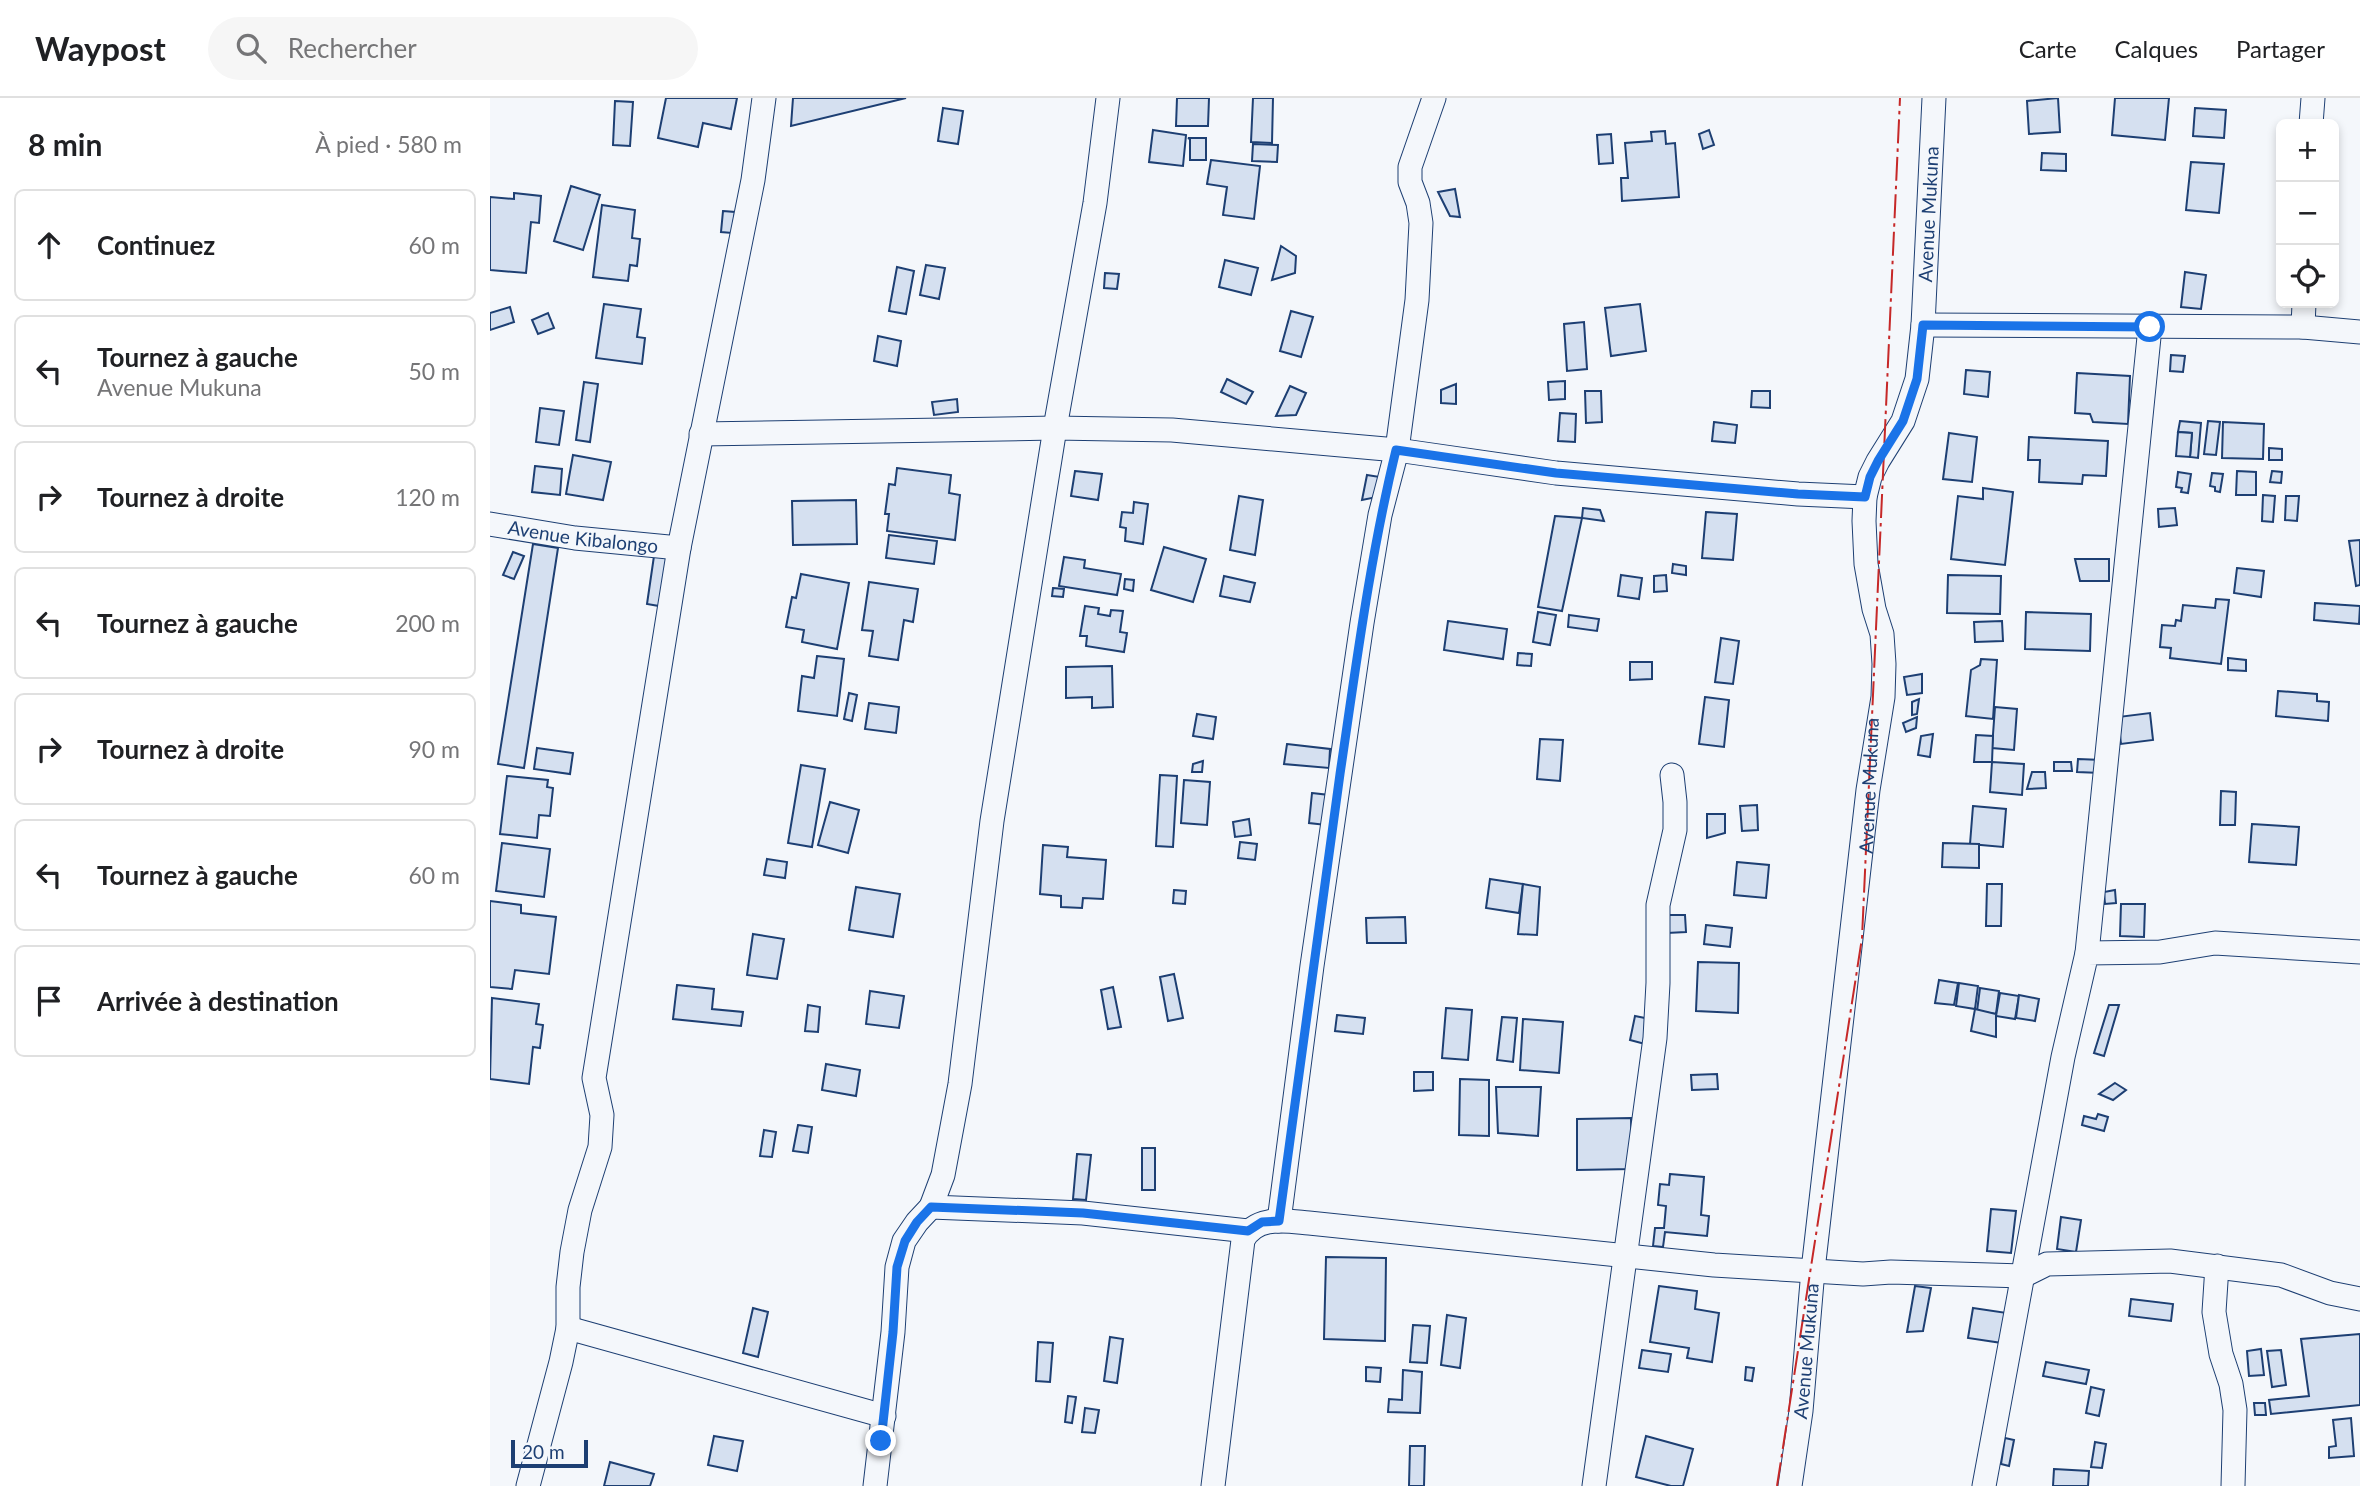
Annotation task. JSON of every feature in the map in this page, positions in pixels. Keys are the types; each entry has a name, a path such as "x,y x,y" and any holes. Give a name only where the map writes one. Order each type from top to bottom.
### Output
{"street":[{"path":"528,1486 542,1441 568,1328 568,1287 580,1210 600,1147 602,1115 594,1078 678,548 753,180 764,98"},
{"path":"875,1486 897,1267 905,1241 931,1207 943,1175 960,1084 992,821 1055,428 1095,203 1108,98"},
{"path":"1279,1221 1312,966 1360,637 1380,515 1396,450 1419,274 1420,212 1410,182 1410,167 1434,98"},
{"name":"Avenue Mukuna","path":"1790,1486 1801,1411 1813,1270 1868,790 1883,697 1882,634 1874,609 1866,564 1865,497 1878,461 1903,421 1917,379 1923,325 1934,98"},
{"path":"2311,119 2313,98"},
{"path":"2303,327 2304,308"},
{"path":"1923,325 2303,327 2360,332"},
{"path":"1984,1486 2063,1057 2087,953 2150,327"},
{"path":"701,434 1055,428 1172,430 1396,450 1556,473 1798,494 1865,497"},
{"name":"Avenue Kibalongo","path":"490,524 575,538 678,548"},
{"path":"1594,1486 1653,1049 1658,983 1658,905 1675,830 1672,775"},
{"path":"2087,953 2160,952 2215,943 2360,952"},
{"path":"931,1207 1083,1213 1248,1231"},
{"path":"1213,1486 1242,1240 1248,1231 1262,1222 1279,1221 1714,1265 1863,1274 1892,1272 2023,1276 2047,1264 2170,1261 2281,1275 2330,1293 2360,1299"},
{"path":"2217,1266 2214,1312 2235,1410 2232,1486"},
{"path":"568,1328 884,1416"}],"building":[{"path":"666,98 737,98 731,129 703,123 698,147 658,138"},
{"path":"793,98 906,98 791,126"},
{"path":"1177,98 1209,98 1208,126 1176,126"},
{"path":"1253,98 1273,98 1272,143 1251,142"},
{"path":"2058,98 2060,132 2029,134 2027,101"},
{"path":"2115,98 2169,98 2165,140 2112,135"},
{"path":"615,101 633,102 630,146 613,145"},
{"path":"943,108 963,111 958,144 938,141"},
{"path":"2195,108 2226,110 2224,138 2193,136"},
{"path":"1153,130 1186,135 1183,166 1149,162"},
{"path":"1709,130 1714,145 1703,149 1699,134"},
{"path":"1665,131 1666,144 1675,143 1679,197 1622,201 1621,178 1628,178 1625,143 1652,141 1651,132"},
{"path":"1611,134 1613,163 1599,164 1597,135"},
{"path":"1188,138 1206,138 1206,160 1190,160"},
{"path":"1253,144 1278,145 1277,162 1252,161"},
{"path":"2042,153 2066,154 2066,171 2041,170"},
{"path":"1211,160 1260,166 1254,219 1223,215 1227,187 1207,184"},
{"path":"2191,162 2224,164 2219,213 2186,210"},
{"path":"571,186 600,195 583,250 554,241"},
{"path":"1455,189 1460,217 1450,216 1438,192"},
{"path":"514,193 541,196 539,223 531,222 526,273 490,270 490,197 514,199"},
{"path":"602,205 635,210 632,238 640,239 637,266 630,265 628,281 593,277"},
{"path":"723,211 735,212 732,233 721,232"},
{"path":"1281,246 1296,256 1295,273 1272,280"},
{"path":"1225,260 1258,268 1251,295 1219,287"},
{"path":"926,265 945,268 939,299 920,295"},
{"path":"897,267 914,271 906,314 889,311"},
{"path":"2185,272 2206,275 2201,309 2181,307"},
{"path":"1105,273 1119,274 1117,289 1104,288"},
{"path":"604,304 641,309 637,337 645,338 642,364 596,358"},
{"path":"1640,304 1646,351 1611,356 1605,308"},
{"path":"510,307 514,322 490,330 490,313"},
{"path":"1291,311 1313,317 1301,357 1280,351"},
{"path":"548,313 554,328 538,334 532,320"},
{"path":"1584,322 1587,369 1567,371 1564,324"},
{"path":"878,336 901,341 897,366 874,361"},
{"path":"2171,355 2185,356 2183,372 2170,371"},
{"path":"1966,370 1990,372 1988,397 1964,394"},
{"path":"2077,373 2130,376 2128,424 2093,422 2090,414 2075,413"},
{"path":"1227,379 1253,392 1246,404 1221,392"},
{"path":"1565,381 1565,399 1549,400 1548,382"},
{"path":"584,382 598,384 590,442 576,440"},
{"path":"1456,384 1456,404 1441,403 1441,390"},
{"path":"1290,386 1306,393 1296,415 1276,416"},
{"path":"1585,391 1601,391 1602,422 1586,423"},
{"path":"1752,391 1770,391 1770,408 1751,407"},
{"path":"957,399 958,412 934,415 932,402"},
{"path":"540,408 564,411 559,445 536,442"},
{"path":"1560,413 1576,414 1575,442 1558,441"},
{"path":"2180,421 2201,423 2198,458 2190,457 2192,433 2178,432"},
{"path":"2208,421 2220,422 2216,455 2204,454"},
{"path":"1714,422 1737,425 1735,443 1712,441"},
{"path":"2223,422 2264,424 2263,459 2222,458"},
{"path":"2178,432 2192,433 2190,457 2176,456"},
{"path":"1949,433 1977,437 1972,482 1943,479"},
{"path":"2029,437 2108,441 2106,476 2083,475 2082,484 2039,482 2040,460 2028,460"},
{"path":"2269,448 2282,449 2282,460 2269,460"},
{"path":"573,455 611,462 603,500 566,494"},
{"path":"535,466 562,469 560,495 532,492"},
{"path":"897,468 951,475 949,493 960,495 955,540 887,531 889,514 885,514 889,484 895,485"},
{"path":"1075,471 1102,474 1098,500 1071,496"},
{"path":"2237,471 2256,472 2256,495 2236,495"},
{"path":"2272,471 2282,472 2281,483 2270,482"},
{"path":"2178,472 2191,474 2188,493 2181,492 2182,488 2176,487"},
{"path":"2212,473 2223,474 2220,492 2210,486"},
{"path":"1367,475 1380,477 1377,497 1362,500"},
{"path":"1983,488 2013,492 2005,565 1951,559 1958,496 1983,499"},
{"path":"2263,495 2275,496 2273,522 2262,521"},
{"path":"1239,496 1263,500 1255,555 1230,550"},
{"path":"2286,496 2299,496 2297,521 2285,520"},
{"path":"856,500 857,544 793,545 792,501"},
{"path":"1134,502 1148,504 1143,544 1125,541 1126,528 1120,527 1122,512 1133,513"},
{"path":"1583,508 1600,510 1604,521 1582,518"},
{"path":"2175,508 2177,525 2159,527 2158,509"},
{"path":"1706,512 1737,514 1733,560 1702,558"},
{"path":"1555,516 1582,518 1562,611 1538,607"},
{"path":"889,535 937,541 934,564 886,558"},
{"path":"2360,540 2360,585 2356,586 2349,541"},
{"path":"533,544 558,548 524,768 498,764"},
{"path":"1164,547 1206,559 1193,602 1151,590"},
{"path":"513,552 524,556 514,579 503,575"},
{"path":"654,556 667,558 659,606 647,604"},
{"path":"1064,557 1085,560 1084,568 1121,574 1117,595 1059,586"},
{"path":"2075,559 2109,559 2109,581 2080,581"},
{"path":"1673,564 1686,566 1686,575 1672,573"},
{"path":"2237,568 2264,571 2261,597 2234,593"},
{"path":"801,574 849,583 837,649 802,642 804,630 786,627 792,597 796,598"},
{"path":"1621,575 1642,578 1639,599 1618,596"},
{"path":"1666,575 1667,591 1654,592 1654,576"},
{"path":"1948,575 2001,576 2000,614 1947,613"},
{"path":"1224,576 1255,583 1250,602 1220,596"},
{"path":"1125,579 1134,580 1133,591 1124,589"},
{"path":"869,582 918,589 913,622 904,620 898,660 869,656 873,631 862,630"},
{"path":"1053,588 1064,589 1063,597 1052,596"},
{"path":"2216,599 2229,600 2221,664 2170,658 2171,648 2160,647 2162,625 2175,626 2176,620 2181,621 2183,605 2215,608"},
{"path":"2315,603 2360,606 2359,624 2314,620"},
{"path":"1085,606 1099,608 1098,614 1110,616 1111,610 1123,611 1120,632 1127,633 1124,652 1086,646 1087,636 1080,636"},
{"path":"1538,612 1556,615 1550,645 1533,642"},
{"path":"2026,612 2091,614 2090,651 2025,649"},
{"path":"1569,615 1599,619 1597,631 1568,627"},
{"path":"1448,621 1507,629 1503,659 1444,650"},
{"path":"2002,621 2003,641 1975,642 1974,622"},
{"path":"1721,638 1739,641 1733,684 1715,682"},
{"path":"1518,653 1532,654 1531,666 1517,665"},
{"path":"817,656 844,659 837,716 798,711 802,676 814,678"},
{"path":"2228,658 2246,660 2246,671 2228,670"},
{"path":"1981,659 1997,660 1993,719 1966,716 1971,670 1980,665"},
{"path":"1630,662 1652,662 1652,679 1630,680"},
{"path":"1112,666 1113,707 1092,708 1092,697 1066,698 1066,667"},
{"path":"1922,674 1922,693 1907,695 1904,677"},
{"path":"2278,691 2317,694 2317,701 2329,702 2328,721 2276,716"},
{"path":"849,693 857,695 852,721 844,719"},
{"path":"1705,697 1729,700 1724,747 1699,744"},
{"path":"1919,699 1917,714 1912,715 1912,702"},
{"path":"869,703 899,707 896,733 865,729"},
{"path":"1995,707 2017,709 2014,750 1992,748"},
{"path":"2150,713 2153,740 2121,744 2118,717"},
{"path":"1197,714 1216,717 1213,739 1193,736"},
{"path":"1917,717 1916,728 1906,732 1903,723"},
{"path":"1933,734 1930,757 1918,755 1921,736"},
{"path":"1976,735 1993,736 1992,762 1974,762"},
{"path":"1540,739 1563,740 1560,781 1537,779"},
{"path":"1287,744 1330,749 1329,768 1284,764"},
{"path":"537,748 573,753 570,774 534,769"},
{"path":"2078,759 2102,760 2101,773 2077,772"},
{"path":"1203,761 1202,772 1192,772 1193,764"},
{"path":"1992,762 2024,764 2022,795 1990,792"},
{"path":"2054,762 2071,762 2072,771 2054,771"},
{"path":"801,765 825,769 812,847 788,843"},
{"path":"2032,772 2045,772 2046,788 2027,789"},
{"path":"1160,775 1177,776 1173,847 1156,846"},
{"path":"507,776 548,780 547,787 553,788 550,816 539,815 537,838 500,834"},
{"path":"1184,780 1210,782 1207,825 1181,823"},
{"path":"2221,791 2236,792 2235,825 2220,825"},
{"path":"1312,793 1329,795 1326,825 1309,823"},
{"path":"830,802 859,810 848,853 818,845"},
{"path":"1757,805 1758,830 1742,831 1740,806"},
{"path":"1973,806 2006,809 2003,847 1970,844"},
{"path":"1707,814 1725,814 1725,833 1707,838"},
{"path":"1249,819 1251,835 1235,837 1233,822"},
{"path":"2252,824 2299,827 2296,865 2249,862"},
{"path":"1240,842 1257,844 1255,860 1238,858"},
{"path":"502,843 550,849 544,897 496,891"},
{"path":"1943,843 1979,844 1979,868 1942,867"},
{"path":"1043,845 1068,847 1067,857 1106,860 1103,899 1083,898 1082,908 1061,907 1061,896 1040,894"},
{"path":"767,859 787,862 785,878 764,875"},
{"path":"1737,862 1769,865 1766,898 1734,895"},
{"path":"1490,879 1523,884 1519,913 1486,908"},
{"path":"1523,884 1540,887 1537,935 1518,934"},
{"path":"1987,884 2002,884 2001,926 1986,926"},
{"path":"856,887 900,894 893,937 849,930"},
{"path":"1174,890 1186,891 1185,904 1173,903"},
{"path":"2115,890 2116,903 2105,904 2104,892"},
{"path":"490,901 521,905 521,913 556,917 549,974 515,970 512,989 490,987"},
{"path":"2121,904 2145,904 2144,937 2120,936"},
{"path":"1666,915 1685,915 1686,932 1667,933"},
{"path":"1405,917 1406,943 1367,943 1366,918"},
{"path":"1706,925 1732,928 1730,947 1704,944"},
{"path":"753,934 784,939 777,979 747,975"},
{"path":"1698,962 1739,963 1738,1013 1696,1011"},
{"path":"1174,974 1183,1018 1168,1021 1160,977"},
{"path":"1939,980 1958,983 1954,1005 1935,1003"},
{"path":"1959,983 1978,986 1975,1009 1956,1006"},
{"path":"677,985 714,989 712,1009 743,1012 741,1026 673,1019"},
{"path":"1113,987 1121,1027 1108,1029 1101,990"},
{"path":"1980,988 1999,991 1996,1014 1977,1011"},
{"path":"870,991 904,996 899,1028 866,1024"},
{"path":"2000,993 2019,996 2015,1019 1996,1016"},
{"path":"2019,995 2039,999 2035,1021 2016,1018"},
{"path":"492,998 539,1004 536,1024 543,1025 540,1048 533,1047 529,1084 490,1079"},
{"path":"808,1005 820,1007 818,1032 805,1031"},
{"path":"2109,1005 2119,1005 2104,1056 2094,1053"},
{"path":"1446,1008 1472,1010 1468,1060 1442,1058"},
{"path":"1975,1009 1996,1014 1996,1037 1971,1031"},
{"path":"1337,1015 1365,1018 1363,1034 1335,1031"},
{"path":"1635,1016 1650,1019 1645,1044 1630,1040"},
{"path":"1502,1017 1517,1018 1513,1062 1497,1060"},
{"path":"1523,1019 1563,1022 1559,1073 1520,1070"},
{"path":"826,1064 860,1070 856,1096 822,1090"},
{"path":"1414,1072 1433,1072 1433,1090 1414,1091"},
{"path":"1717,1074 1718,1089 1692,1090 1691,1075"},
{"path":"1460,1079 1489,1080 1489,1136 1459,1135"},
{"path":"2115,1083 2126,1090 2113,1100 2099,1094"},
{"path":"1496,1087 1541,1087 1538,1136 1498,1133"},
{"path":"2098,1114 2108,1117 2104,1131 2082,1125 2084,1116 2096,1119"},
{"path":"1631,1118 1632,1169 1577,1170 1577,1119"},
{"path":"798,1125 812,1127 808,1153 793,1151"},
{"path":"764,1130 776,1132 772,1157 760,1156"},
{"path":"1142,1148 1155,1148 1155,1190 1142,1190"},
{"path":"1077,1154 1091,1155 1086,1200 1073,1199"},
{"path":"1670,1174 1704,1177 1701,1215 1709,1216 1707,1236 1665,1232 1663,1247 1653,1246 1655,1228 1664,1228 1666,1206 1658,1205 1660,1184 1669,1185"},
{"path":"1991,1209 2016,1211 2011,1253 1987,1251"},
{"path":"2061,1217 2081,1220 2076,1252 2057,1249"},
{"path":"1326,1257 1386,1258 1385,1341 1324,1339"},
{"path":"1659,1286 1697,1291 1695,1309 1719,1313 1712,1362 1687,1358 1689,1348 1650,1342"},
{"path":"1915,1286 1931,1288 1923,1331 1907,1332"},
{"path":"2131,1299 2173,1304 2171,1321 2129,1316"},
{"path":"753,1308 768,1312 758,1357 743,1353"},
{"path":"1973,1308 2007,1313 2002,1343 1968,1338"},
{"path":"1447,1315 1466,1318 1460,1368 1441,1365"},
{"path":"1413,1325 1430,1326 1427,1363 1410,1362"},
{"path":"2360,1334 2360,1405 2271,1414 2269,1400 2309,1396 2301,1339"},
{"path":"1110,1337 1123,1339 1117,1383 1104,1381"},
{"path":"1038,1342 1053,1343 1050,1382 1036,1381"},
{"path":"2261,1349 2264,1375 2249,1376 2247,1351"},
{"path":"1642,1350 1671,1354 1668,1372 1639,1368"},
{"path":"2281,1350 2286,1385 2272,1387 2267,1351"},
{"path":"2046,1362 2089,1370 2086,1384 2043,1376"},
{"path":"1366,1367 1381,1368 1380,1382 1366,1381"},
{"path":"1746,1367 1754,1368 1752,1381 1745,1380"},
{"path":"1403,1370 1422,1372 1420,1413 1388,1412 1389,1399 1402,1400"},
{"path":"2091,1387 2104,1390 2099,1416 2086,1413"},
{"path":"1068,1396 1076,1397 1072,1423 1065,1422"},
{"path":"2254,1403 2265,1403 2266,1415 2255,1415"},
{"path":"1085,1408 1099,1410 1095,1433 1082,1432"},
{"path":"2351,1418 2354,1456 2329,1458 2329,1447 2336,1446 2333,1420"},
{"path":"714,1436 743,1441 737,1471 708,1465"},
{"path":"1646,1436 1693,1449 1683,1486 1671,1486 1636,1477"},
{"path":"2005,1438 2014,1440 2009,1466 2001,1464"},
{"path":"2095,1442 2106,1444 2102,1468 2091,1467"},
{"path":"1410,1446 1425,1446 1424,1486 1409,1486"},
{"path":"610,1462 654,1474 650,1486 604,1486"},
{"path":"2054,1469 2089,1471 2088,1486 2053,1486"}],"power":[{"path":"1777,1486 1862,938 1900,98"}],"route":[{"path":"881,1441 897,1267 905,1241 931,1207 1083,1213 1248,1231 1262,1222 1279,1221 1312,966 1362,623 1380,515 1396,450 1556,473 1798,494 1865,497 1878,461 1903,421 1917,379 1923,325 2150,327"}]}
